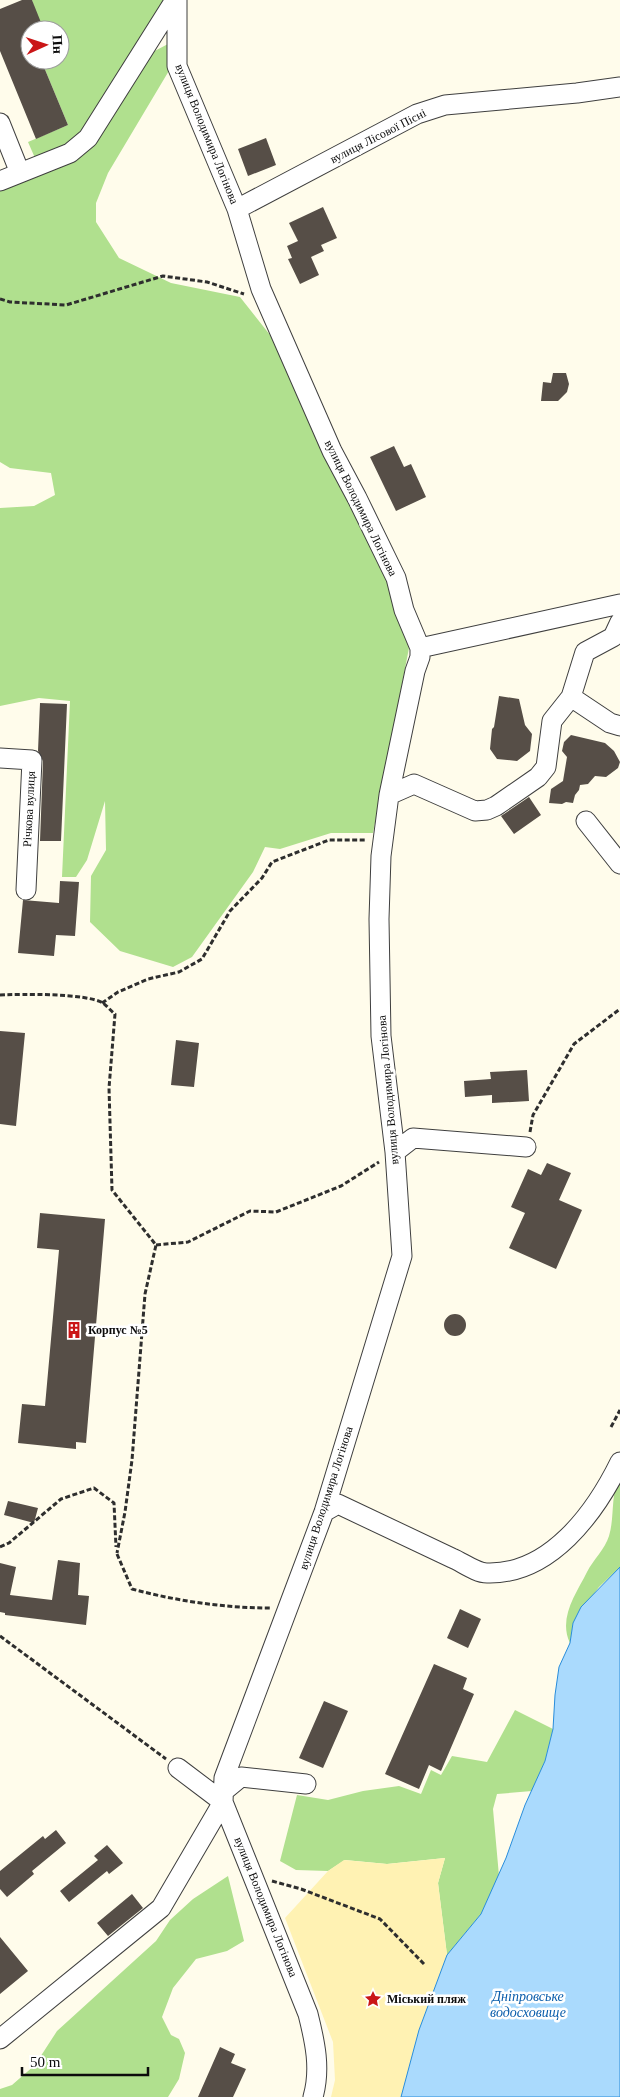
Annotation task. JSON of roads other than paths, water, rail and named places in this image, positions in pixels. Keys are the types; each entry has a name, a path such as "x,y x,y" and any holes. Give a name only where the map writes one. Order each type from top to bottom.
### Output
{"street":[{"path":"0,181 70,153 88,138 176,0"},
{"name":"вулиця Володимира Логінова","path":"176,0 177,66 237,209 261,289 332,451 396,578 404,610 420,648 420,657 415,671 389,795 383,840 379,918 381,1036 394,1152 402,1256 324,1512 224,1778 224,1797 308,2014 317,2048 317,2083 313,2097"},
{"name":"вулиця Лісової Пісні","path":"237,209 426,111 445,105 558,95 620,87"},
{"path":"0,123 20,173"},
{"path":"420,648 620,604"},
{"path":"389,795 414,784 475,811 487,810 496,806 538,777 546,767 552,721 571,697 585,652 613,637 620,622"},
{"path":"571,697 610,723 620,726"},
{"name":"Річкова вулиця","path":"0,758 32,760 26,890"},
{"path":"586,821 620,864"},
{"path":"394,1152 413,1138 526,1147"},
{"path":"324,1512 338,1504 485,1574 513,1570 538,1560 562,1544 599,1500 620,1462"},
{"path":"178,1768 224,1797"},
{"path":"0,2038 161,1908 224,1797 241,1777 306,1784"}],"water":[{"name":"Дніпровське водосховище","path":"620,1567 620,2097 401,2097 419,2030 447,1955 481,1914 545,1761 553,1729 559,1667 570,1643 573,1623 581,1607"}],"place":[{"name":"Корпус №5","path":"74,1330"},
{"name":"Міський пляж","path":"373,1999"}]}
